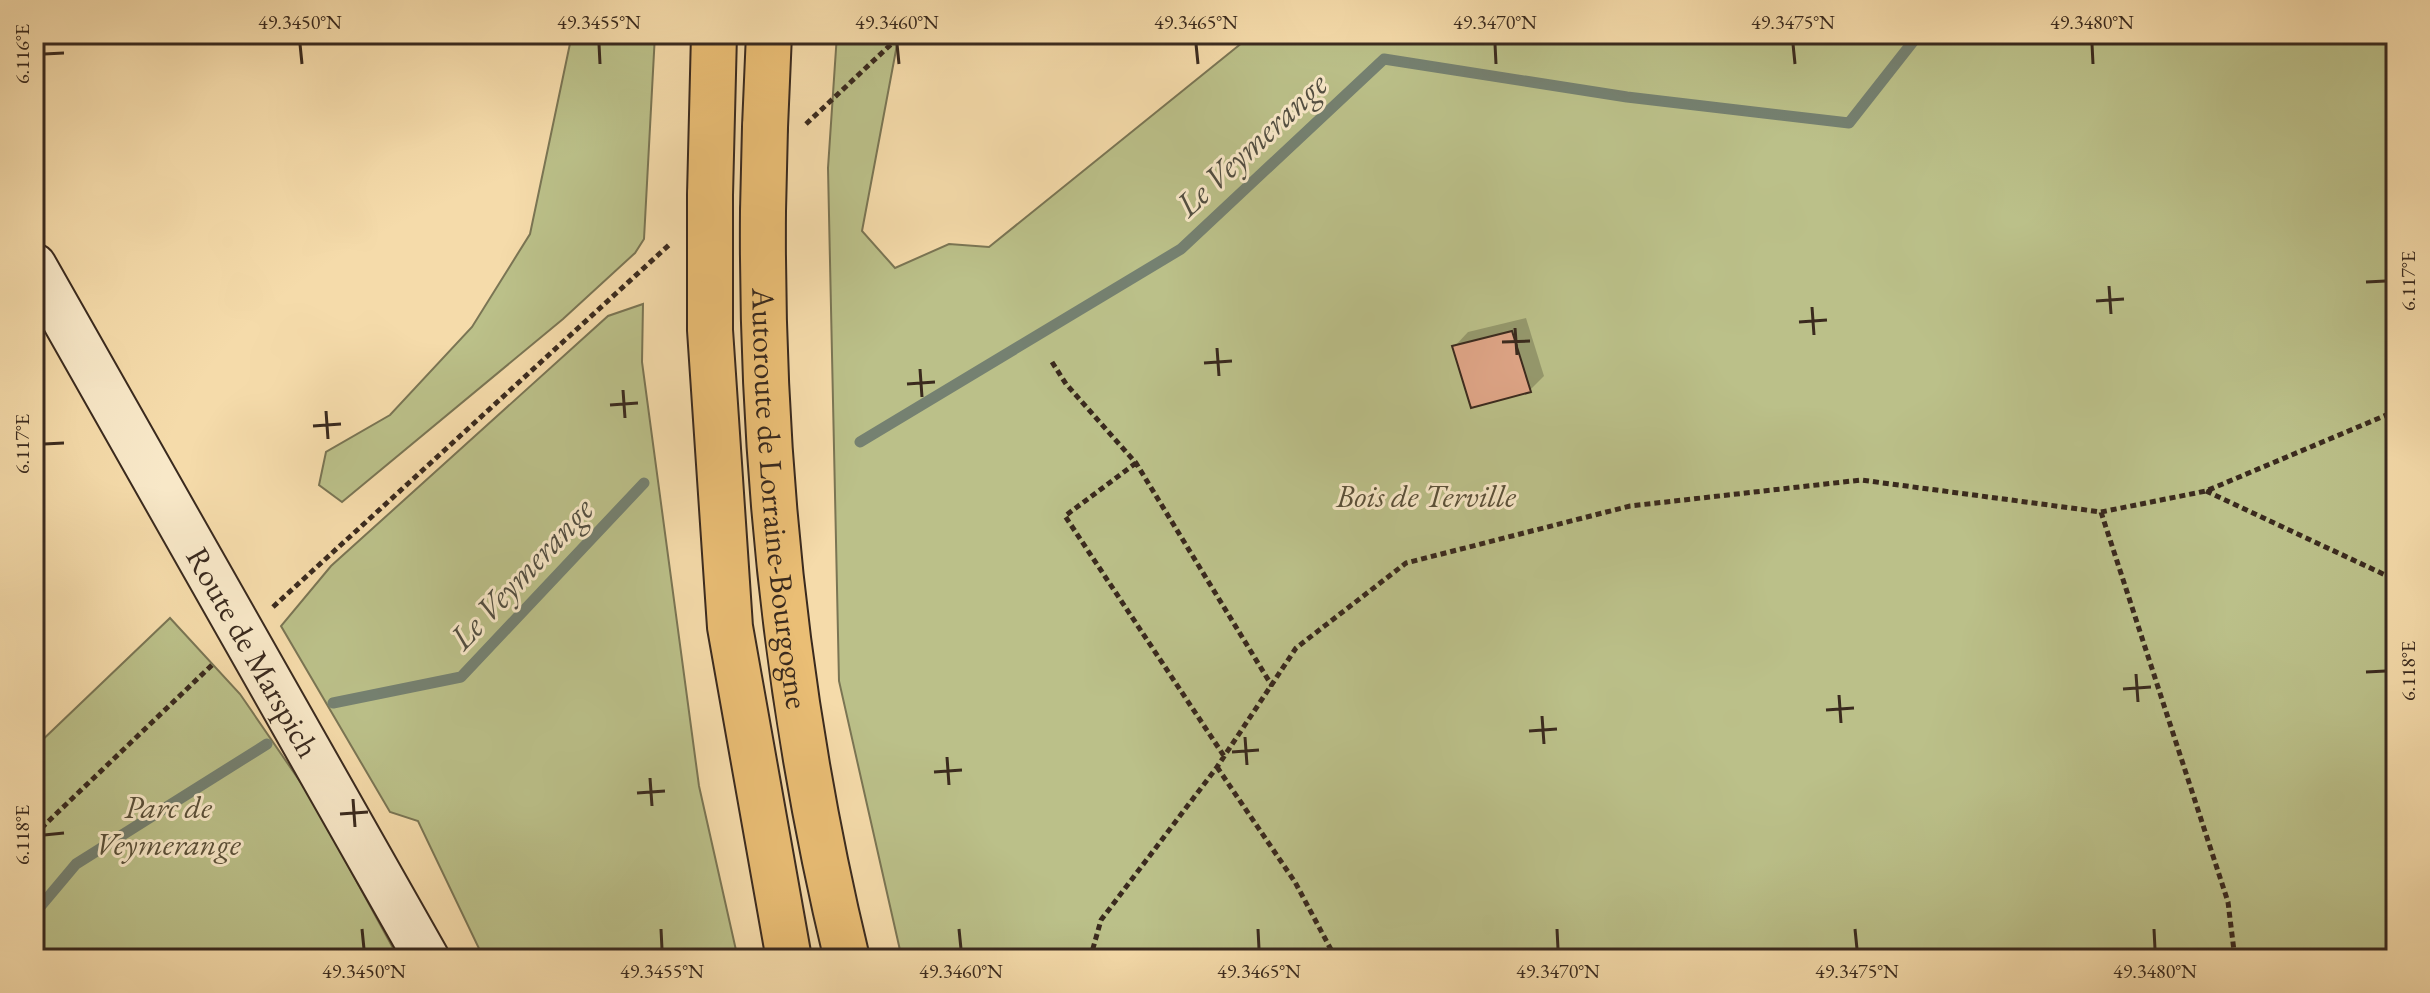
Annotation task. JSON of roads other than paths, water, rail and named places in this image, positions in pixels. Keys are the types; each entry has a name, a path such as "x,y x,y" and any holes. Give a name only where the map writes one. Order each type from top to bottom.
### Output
{"highway":[{"name":"Autoroute de Lorraine-Bourgogne","path":"714,34 710,330 730,627 789,959"},
{"name":"Autoroute de Lorraine-Bourgogne","path":"769,34 763,211 767,402 794,683 847,959"},
{"path":"766,81 785,34"}],"main road":[{"path":"34,239 79,344"},
{"path":"34,266 79,344"},
{"name":"Route de Marspich","path":"79,344 427,959"}],"waterway":[{"name":"Le Veymerange","path":"860,442 1181,249 1384,59 1627,97 1849,123 1919,34"},
{"name":"Le Veymerange","path":"333,703 461,677 644,483"},
{"name":"Le Veymerange","path":"34,914 76,864 267,744"}],"park label":[{"name":"Bois de Terville","path":"1426,496"},
{"name":"Parc de Veymerange","path":"168,826"}]}
